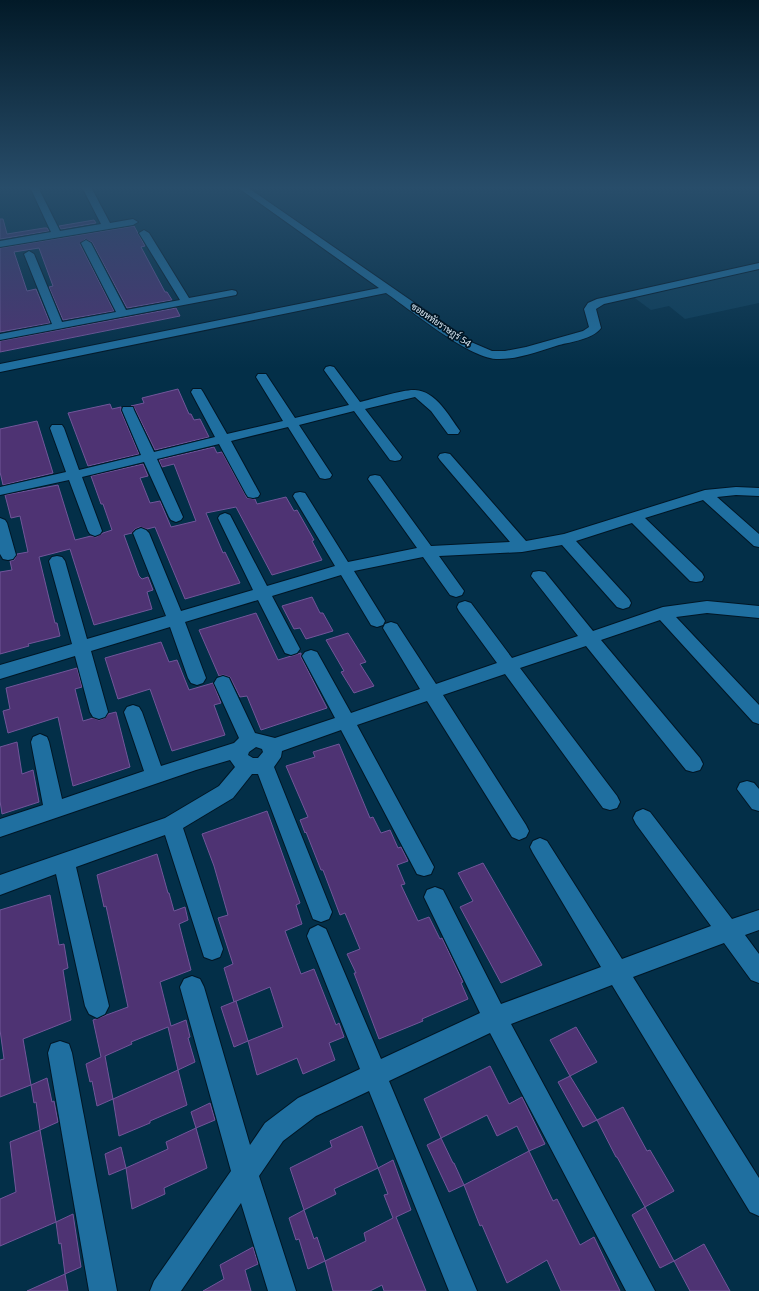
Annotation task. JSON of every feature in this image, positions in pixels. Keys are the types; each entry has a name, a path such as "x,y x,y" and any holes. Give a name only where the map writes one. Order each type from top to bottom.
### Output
{"street":[{"path":"88,247 122,313"},
{"path":"153,247 186,301"},
{"name":"ซอยหทัยราษฎร์ 54","path":"328,247 467,344 486,353 498,355 525,351 587,333 595,328 590,309 592,305 601,301 759,266"},
{"path":"29,254 58,325"},
{"path":"0,368 388,289"},
{"path":"0,337 232,293"},
{"path":"330,370 395,457"},
{"path":"262,377 326,476"},
{"path":"197,392 253,494"},
{"path":"0,491 74,475 414,393 420,393 426,397 453,431"},
{"path":"128,410 176,517"},
{"path":"57,428 95,531"},
{"path":"445,457 522,547"},
{"path":"376,479 456,591"},
{"path":"0,672 345,568 402,555 428,551 522,547 566,539 706,494 736,491 759,492"},
{"path":"706,494 759,542"},
{"path":"300,496 345,568 431,691 519,831"},
{"path":"634,516 696,577"},
{"path":"225,518 291,649"},
{"path":"0,523 8,554"},
{"path":"141,534 176,619 197,678"},
{"path":"566,539 623,603"},
{"path":"57,561 82,648 98,712"},
{"path":"539,576 693,764"},
{"path":"465,607 610,802"},
{"path":"0,828 204,759 255,753 663,612 707,607 753,611 759,622"},
{"path":"663,612 759,717"},
{"path":"311,656 424,867"},
{"path":"223,683 255,753 320,924 374,1075 463,1291"},
{"path":"133,712 155,776"},
{"path":"40,742 54,810"},
{"path":"0,885 172,824 226,792 255,753"},
{"path":"643,818 759,972"},
{"path":"172,824 212,949"},
{"path":"540,847 759,1203"},
{"path":"64,862 97,1006"},
{"path":"435,897 495,1018 641,1291"},
{"path":"164,1291 274,1132 307,1107 495,1018 728,930 759,920"},
{"path":"192,987 245,1174 282,1291"},
{"path":"60,1053 103,1291"}],"shaded area":[{"path":"759,268 759,303 685,319 669,306 651,310 632,296"}],"building":[{"path":"82,247 114,311 63,320 49,287 53,286 39,248 14,252 27,291 36,289 50,323 0,332 0,248"},
{"path":"95,247 141,247 165,292 167,292 172,300 127,308"},
{"path":"176,308 180,316 0,352 0,341"},
{"path":"178,389 189,414 191,414 194,420 200,419 209,437 155,450 134,407 131,406 144,403 142,398"},
{"path":"110,404 112,409 121,407 121,411 139,454 88,466 68,413"},
{"path":"37,421 53,473 3,485 0,472 0,429"},
{"path":"214,447 217,453 222,452 247,498 255,499 257,504 286,497 294,511 297,510 314,540 312,541 322,560 272,575 236,507 206,513 223,553 225,552 240,583 185,599 155,527 147,529 140,527 135,529 132,533 124,535 139,576 142,579 148,577 153,590 147,592 152,609 94,625 70,549 39,557 55,623 57,623 60,636 28,644 29,646 0,654 0,572 12,570 10,561 14,560 17,554 28,552 20,516 11,518 5,495 58,485 75,540 91,536 96,537 112,530 91,476 143,464 148,476 140,478 150,503 160,501 171,527 196,521 174,464 162,467 159,460"},
{"path":"312,597 320,613 323,613 333,631 306,639 300,628 294,629 282,606"},
{"path":"256,613 278,660 301,653 301,657 327,708 261,730 247,696 240,697 230,677 223,675 219,676 199,630"},
{"path":"348,633 366,662 360,664 374,686 354,693 341,672 344,671 326,640"},
{"path":"161,642 169,662 177,660 189,690 213,683 221,703 214,705 225,735 172,751 150,689 118,699 105,658"},
{"path":"77,668 82,687 75,689 83,721 93,718 99,720 105,718 108,714 116,712 130,767 73,786 58,717 8,733 3,711 10,709 6,688"},
{"path":"17,742 22,774 33,770 39,802 2,814 0,801 0,747"},
{"path":"339,744 370,818 373,817 381,833 390,830 398,848 401,847 408,861 397,865 405,884 401,885 418,921 429,917 440,939 442,938 463,982 461,983 468,999 422,1019 423,1021 379,1039 354,973 356,973 347,954 360,949 345,913 340,915 323,870 321,870 306,832 305,833 300,820 308,817 286,766 315,757 313,752"},
{"path":"267,811 300,903 296,905 302,924 285,931 301,974 314,969 336,1025 339,1023 344,1037 329,1043 335,1060 303,1074 297,1058 257,1075 248,1041 283,1027 270,987 234,1002 224,968 233,964 218,918 228,915 214,866 202,834"},
{"path":"157,854 174,911 185,907 188,920 179,924 191,970 160,982 171,1026 186,1020 190,1037 188,1038 195,1062 178,1070 168,1027 131,1042 132,1044 105,1056 113,1099 97,1106 92,1081 90,1082 86,1064 101,1057 93,1020 128,1007 106,906 104,907 97,875"},
{"path":"483,863 542,965 501,983 460,907 473,901 458,873"},
{"path":"50,895 59,945 64,944 68,968 63,970 71,1020 23,1039 31,1085 0,1097 0,1060 4,1059 0,1030 0,910"},
{"path":"236,1001 248,1041 234,1047 221,1007"},
{"path":"576,1027 597,1062 570,1076 550,1040"},
{"path":"490,1066 509,1104 522,1097 545,1144 529,1151 517,1126 497,1136 487,1115 441,1138 424,1099"},
{"path":"178,1070 187,1105 119,1136 113,1099"},
{"path":"570,1076 597,1120 583,1127 558,1082"},
{"path":"47,1078 52,1102 54,1101 58,1122 40,1130 36,1102 34,1103 31,1085"},
{"path":"210,1103 215,1120 196,1128 191,1112"},
{"path":"623,1107 647,1151 650,1150 674,1191 645,1207 616,1157 597,1120"},
{"path":"362,1126 378,1168 334,1189 336,1194 304,1210 290,1168 332,1147 330,1141"},
{"path":"196,1128 207,1168 164,1188 165,1194 132,1209 126,1168 168,1149 166,1142"},
{"path":"40,1130 56,1222 0,1246 0,1199 16,1192 10,1142"},
{"path":"441,1138 464,1185 449,1192 427,1145"},
{"path":"121,1147 126,1168 109,1175 105,1154"},
{"path":"529,1151 553,1201 557,1199 580,1245 594,1237 620,1291 561,1291 547,1260 507,1283 482,1225 480,1226 464,1185"},
{"path":"393,1160 411,1210 396,1217 426,1291 384,1291 382,1285 370,1291 333,1291 325,1261 366,1241 364,1233 393,1218 384,1195 388,1194 378,1168"},
{"path":"645,1207 674,1261 660,1268 632,1215"},
{"path":"304,1210 314,1239 317,1237 325,1261 308,1269 299,1239 296,1240 289,1218"},
{"path":"73,1214 81,1267 65,1274 61,1243 59,1244 56,1222"},
{"path":"704,1244 730,1291 690,1291 674,1261"},
{"path":"253,1247 258,1264 245,1270 251,1291 203,1291 224,1279 220,1265"},
{"path":"65,1274 68,1291 27,1291"}]}
